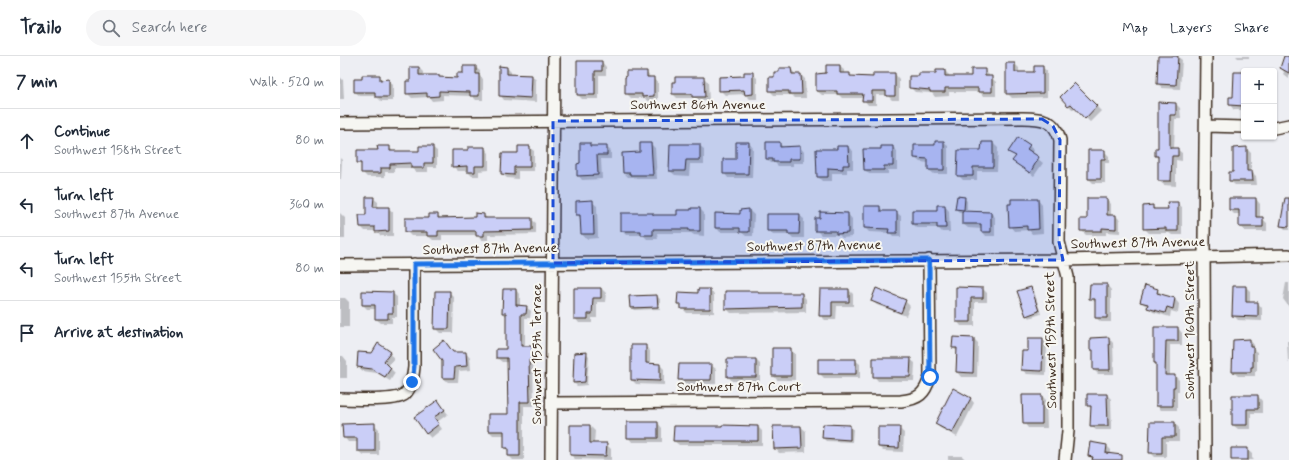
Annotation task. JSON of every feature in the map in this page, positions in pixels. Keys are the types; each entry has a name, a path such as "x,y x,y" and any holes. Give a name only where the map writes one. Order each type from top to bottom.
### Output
{"street":[{"name":"Southwest 155th Terrace","path":"552,460 554,56"},
{"name":"Southwest 160th Street","path":"1204,460 1206,56"},
{"name":"Southwest 86th Avenue","path":"340,123 1023,118 1042,119 1053,126"},
{"path":"1277,127 1289,125"},
{"name":"Southwest 159th Street","path":"1053,126 1057,130 1060,140 1059,242 1068,277 1068,431 1065,460"},
{"path":"1206,126 1241,127"},
{"name":"Southwest 87th Avenue","path":"340,265 1064,260 1289,255"},
{"name":"Southwest 87th Court","path":"552,403 901,401 916,398 924,392 928,385 931,371 929,260"},
{"path":"340,399 392,398 403,396 406,393 412,382 414,367 414,264"}],"highlighted area":[{"path":"1042,119 1053,126 1060,140 1059,242 1063,260 553,263 553,121"}],"building":[{"path":"1158,56 1178,56 1176,85 1157,84"},
{"path":"1284,56 1289,56 1289,73 1280,68"},
{"path":"577,61 602,61 602,71 595,71 595,95 577,95"},
{"path":"1006,63 1015,63 1015,72 1034,72 1034,66 1043,66 1043,93 1006,94"},
{"path":"826,65 840,65 840,73 850,73 850,76 873,77 873,73 895,73 895,96 886,96 886,91 872,91 872,101 862,101 863,94 837,94 837,91 816,91 816,74 826,73"},
{"path":"463,66 476,66 476,74 479,74 479,96 470,96 470,92 439,91 439,96 427,97 427,93 406,94 406,81 410,81 410,67 419,67 419,75 439,75 439,77 457,78 457,73 463,73"},
{"path":"499,66 507,67 507,74 532,75 531,98 499,96"},
{"path":"779,68 791,68 792,74 801,74 802,94 789,94 789,91 769,91 769,77 774,77 774,72 779,72"},
{"path":"971,69 985,69 985,76 992,76 992,92 978,92 978,88 945,88 945,92 930,92 930,90 909,88 909,76 919,76 919,73 936,73 936,70 945,70 945,76 971,76"},
{"path":"626,71 647,71 647,77 654,77 654,96 642,97 642,94 625,94"},
{"path":"744,72 753,72 753,94 745,95 744,90 719,91 719,77 744,76"},
{"path":"1234,72 1241,72 1241,106 1229,105 1229,97 1233,97"},
{"path":"362,75 380,75 380,80 389,79 389,97 375,97 375,92 354,92 354,79 362,79"},
{"path":"675,77 704,77 705,97 692,97 692,94 672,94 672,82 675,82"},
{"path":"1074,83 1097,106 1085,119 1071,104 1068,106 1060,97"},
{"path":"1158,102 1176,103 1176,115 1170,115 1170,148 1178,148 1178,156 1172,156 1171,181 1158,181 1158,156 1155,156 1155,148 1158,148"},
{"path":"1018,137 1030,145 1027,149 1039,157 1030,173 1012,161 1016,156 1008,152"},
{"path":"935,141 944,141 944,170 928,170 928,159 914,158 914,145 935,145"},
{"path":"736,142 749,142 748,174 723,174 723,159 736,159"},
{"path":"766,142 780,142 780,147 800,146 800,159 789,159 789,162 773,162 773,159 766,159"},
{"path":"982,142 993,142 993,167 973,167 973,176 957,176 958,150 981,150"},
{"path":"580,143 590,143 590,146 607,146 607,155 597,155 598,175 577,176 577,164 580,163"},
{"path":"640,143 651,143 653,175 630,175 630,173 623,173 622,153 640,152"},
{"path":"670,144 700,144 700,160 686,160 685,171 669,171"},
{"path":"377,146 390,146 390,151 419,151 419,146 433,146 433,163 424,163 424,168 411,168 411,163 390,164 390,168 381,168 381,173 361,173 361,163 357,163 357,150 378,150"},
{"path":"518,146 530,146 530,167 514,167 514,175 501,174 502,153 518,153"},
{"path":"837,146 848,146 849,165 843,165 843,169 828,168 828,177 817,177 816,149 837,149"},
{"path":"881,146 893,146 893,166 884,166 884,170 864,170 863,149 881,149"},
{"path":"468,147 485,147 485,166 475,166 475,172 467,172 467,166 452,167 452,150 468,150"},
{"path":"1247,147 1247,171 1252,171 1253,181 1229,181 1229,172 1233,172 1233,148"},
{"path":"1088,150 1105,150 1105,159 1101,159 1101,179 1088,179"},
{"path":"957,196 965,197 964,210 955,209"},
{"path":"366,197 374,197 373,207 389,207 389,231 375,232 375,227 360,227 359,215 366,215"},
{"path":"1087,198 1107,198 1107,215 1116,215 1116,229 1102,228 1102,231 1080,231 1080,219 1087,219"},
{"path":"1229,198 1256,198 1256,217 1263,217 1263,227 1239,227 1239,210 1229,210"},
{"path":"1285,198 1289,198 1289,227 1280,226"},
{"path":"1011,199 1038,199 1039,229 1027,230 1027,226 1009,227 1008,204 1011,204"},
{"path":"593,200 594,234 581,234 580,215 576,215 576,201"},
{"path":"1167,202 1178,202 1178,231 1166,231 1166,228 1143,229 1143,206 1153,205 1153,209 1168,209"},
{"path":"937,205 945,205 946,228 937,228 937,224 912,224 912,210 937,210"},
{"path":"864,206 880,206 880,211 897,211 897,233 888,233 889,229 864,228"},
{"path":"691,208 700,208 700,231 689,231 689,229 653,229 653,235 641,235 641,231 621,231 621,213 677,215 677,210 691,210"},
{"path":"749,209 749,232 740,232 740,228 715,228 715,213 740,214 740,210"},
{"path":"962,211 991,212 991,232 981,232 981,224 962,224"},
{"path":"820,212 848,213 848,233 836,234 836,231 815,231 815,218 820,218"},
{"path":"475,213 484,214 484,218 532,218 532,230 484,231 484,236 476,236 476,231 438,231 438,236 427,236 427,232 405,232 405,218 429,218 429,214 438,214 438,218 475,217"},
{"path":"767,214 800,214 799,234 788,234 788,231 767,231"},
{"path":"1090,284 1107,284 1107,318 1095,318 1095,299 1089,299"},
{"path":"1145,285 1158,289 1157,293 1175,298 1173,309 1167,307 1165,313 1147,308 1148,304 1140,302"},
{"path":"1233,286 1246,286 1246,302 1258,302 1258,317 1232,316"},
{"path":"956,287 983,288 983,298 971,298 971,322 956,322"},
{"path":"1031,287 1039,311 1026,316 1017,291"},
{"path":"574,288 601,288 601,298 593,298 592,314 588,314 588,319 574,319"},
{"path":"876,288 906,300 901,313 871,301"},
{"path":"503,289 516,289 516,305 527,306 526,314 521,314 521,346 532,346 532,360 529,360 530,402 520,402 520,456 508,456 508,448 504,448 504,431 488,431 488,414 508,414 507,358 496,358 496,349 506,349 506,313 502,313"},
{"path":"698,289 710,289 710,309 681,309 681,304 677,304 678,292 698,293"},
{"path":"820,289 849,289 849,302 832,302 832,316 819,316"},
{"path":"362,291 393,292 393,313 388,313 388,319 375,319 375,305 362,305"},
{"path":"435,291 450,291 449,329 434,329"},
{"path":"725,291 802,293 802,307 725,309"},
{"path":"657,295 658,307 630,308 629,296"},
{"path":"1154,327 1178,327 1178,341 1166,341 1165,375 1175,375 1175,387 1173,387 1173,406 1156,406"},
{"path":"953,337 974,338 973,373 956,372 957,348 952,348"},
{"path":"1109,337 1110,370 1093,370 1093,350 1090,350 1090,338"},
{"path":"1028,338 1043,338 1042,371 1021,370 1022,351 1028,351"},
{"path":"1250,339 1250,347 1253,347 1253,367 1251,367 1251,372 1232,372 1233,340"},
{"path":"444,340 453,352 466,352 467,366 455,367 454,378 442,378 442,361 433,349"},
{"path":"378,343 391,352 384,361 391,368 385,377 372,369 357,367 358,352 372,353"},
{"path":"631,345 646,345 646,363 660,364 660,381 631,380"},
{"path":"772,348 791,348 791,376 772,376"},
{"path":"587,352 585,382 573,383 574,353"},
{"path":"873,358 911,358 910,377 873,377"},
{"path":"727,359 756,359 756,377 727,377"},
{"path":"818,359 856,359 856,374 818,374"},
{"path":"679,364 712,364 711,380 678,380"},
{"path":"953,388 971,398 952,433 935,424"},
{"path":"1087,394 1107,394 1108,426 1090,426 1091,406 1087,406"},
{"path":"1022,395 1042,395 1042,424 1023,424"},
{"path":"1232,395 1258,395 1258,409 1247,409 1247,425 1232,425"},
{"path":"438,400 445,410 434,417 439,424 426,434 414,417"},
{"path":"627,422 658,422 658,438 627,438"},
{"path":"1150,422 1175,422 1175,437 1162,437 1162,453 1149,453"},
{"path":"375,423 375,451 357,451 357,438 343,438 342,424"},
{"path":"823,424 850,425 850,440 822,438"},
{"path":"570,425 590,425 590,443 607,443 606,456 570,455"},
{"path":"674,426 758,426 758,441 673,441"},
{"path":"773,426 801,426 802,448 774,449"},
{"path":"878,427 900,427 899,448 878,447"},
{"path":"1090,442 1107,445 1106,453 1122,455 1122,460 1092,460 1093,457 1088,456"},
{"path":"1231,448 1248,448 1248,460 1231,460"}],"route":[{"path":"412,382 414,374 414,264 929,260 930,377"}]}
